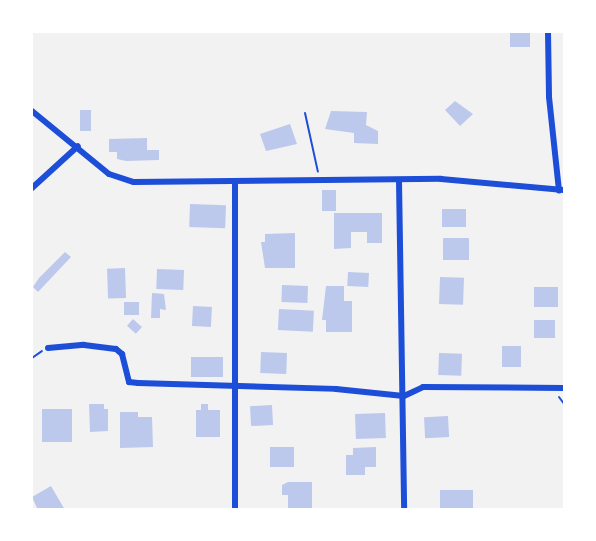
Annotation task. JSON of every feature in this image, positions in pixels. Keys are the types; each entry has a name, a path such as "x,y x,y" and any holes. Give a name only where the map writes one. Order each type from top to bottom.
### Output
{"street":[{"path":"32,111 78,146 109,174 134,182 463,180 562,190 549,97 548,32"},
{"path":"32,188 78,146"},
{"path":"399,181 404,510"},
{"path":"235,182 236,510"},
{"path":"48,348 84,345 116,348 122,354 129,382 235,388 336,389 404,396 423,387 564,388"}],"path":[{"path":"305,113 320,180"}],"building":[{"path":"510,32 530,32 530,47 510,47"},
{"path":"455,101 473,114 460,126 445,110"},
{"path":"80,110 91,110 91,131 80,131"},
{"path":"331,111 367,112 366,125 378,131 378,144 354,143 354,133 325,129"},
{"path":"290,124 297,144 266,151 260,134"},
{"path":"147,138 147,150 159,150 159,160 126,161 117,159 117,152 109,152 109,139"},
{"path":"322,190 336,190 336,211 322,211"},
{"path":"190,204 226,205 225,228 189,227"},
{"path":"442,209 466,209 466,227 442,227"},
{"path":"334,213 382,213 382,243 367,243 367,232 351,232 351,248 334,249"},
{"path":"295,233 295,268 265,268 261,242 265,242 265,234"},
{"path":"443,238 469,238 469,260 443,260"},
{"path":"65,252 71,257 38,292 33,287 39,278"},
{"path":"125,268 126,298 108,299 107,269"},
{"path":"157,269 184,270 183,290 156,289"},
{"path":"348,272 369,273 368,287 347,286"},
{"path":"440,277 464,278 463,305 439,304"},
{"path":"282,285 308,286 307,303 281,302"},
{"path":"326,286 344,286 344,301 352,301 352,332 326,332 326,320 322,320"},
{"path":"534,287 558,287 558,307 534,307"},
{"path":"152,293 164,294 166,310 160,309 160,318 151,318"},
{"path":"124,302 139,302 139,315 124,315"},
{"path":"193,306 212,307 211,327 192,326"},
{"path":"279,309 314,311 313,332 278,330"},
{"path":"133,319 142,327 136,334 127,326"},
{"path":"534,320 555,320 555,338 534,338"},
{"path":"502,346 521,346 521,367 502,367"},
{"path":"261,352 287,353 286,374 260,373"},
{"path":"439,353 462,354 461,376 438,375"},
{"path":"191,357 223,357 223,377 191,377"},
{"path":"89,404 104,404 104,409 108,409 108,431 90,432"},
{"path":"201,404 208,404 208,410 220,410 220,437 196,437 196,410 201,410"},
{"path":"272,405 273,425 251,426 250,406"},
{"path":"42,409 72,409 72,442 42,442"},
{"path":"120,412 138,412 138,417 152,417 153,447 120,448"},
{"path":"385,413 386,438 356,439 355,414"},
{"path":"448,416 449,437 425,438 424,417"},
{"path":"270,447 294,447 294,467 270,467"},
{"path":"376,447 376,467 365,467 365,475 346,475 346,455 353,455 353,448"},
{"path":"288,482 312,482 312,510 288,510 288,495 282,495 282,485"},
{"path":"51,486 65,510 38,510 32,497"},
{"path":"440,490 473,490 473,510 440,510"}]}
